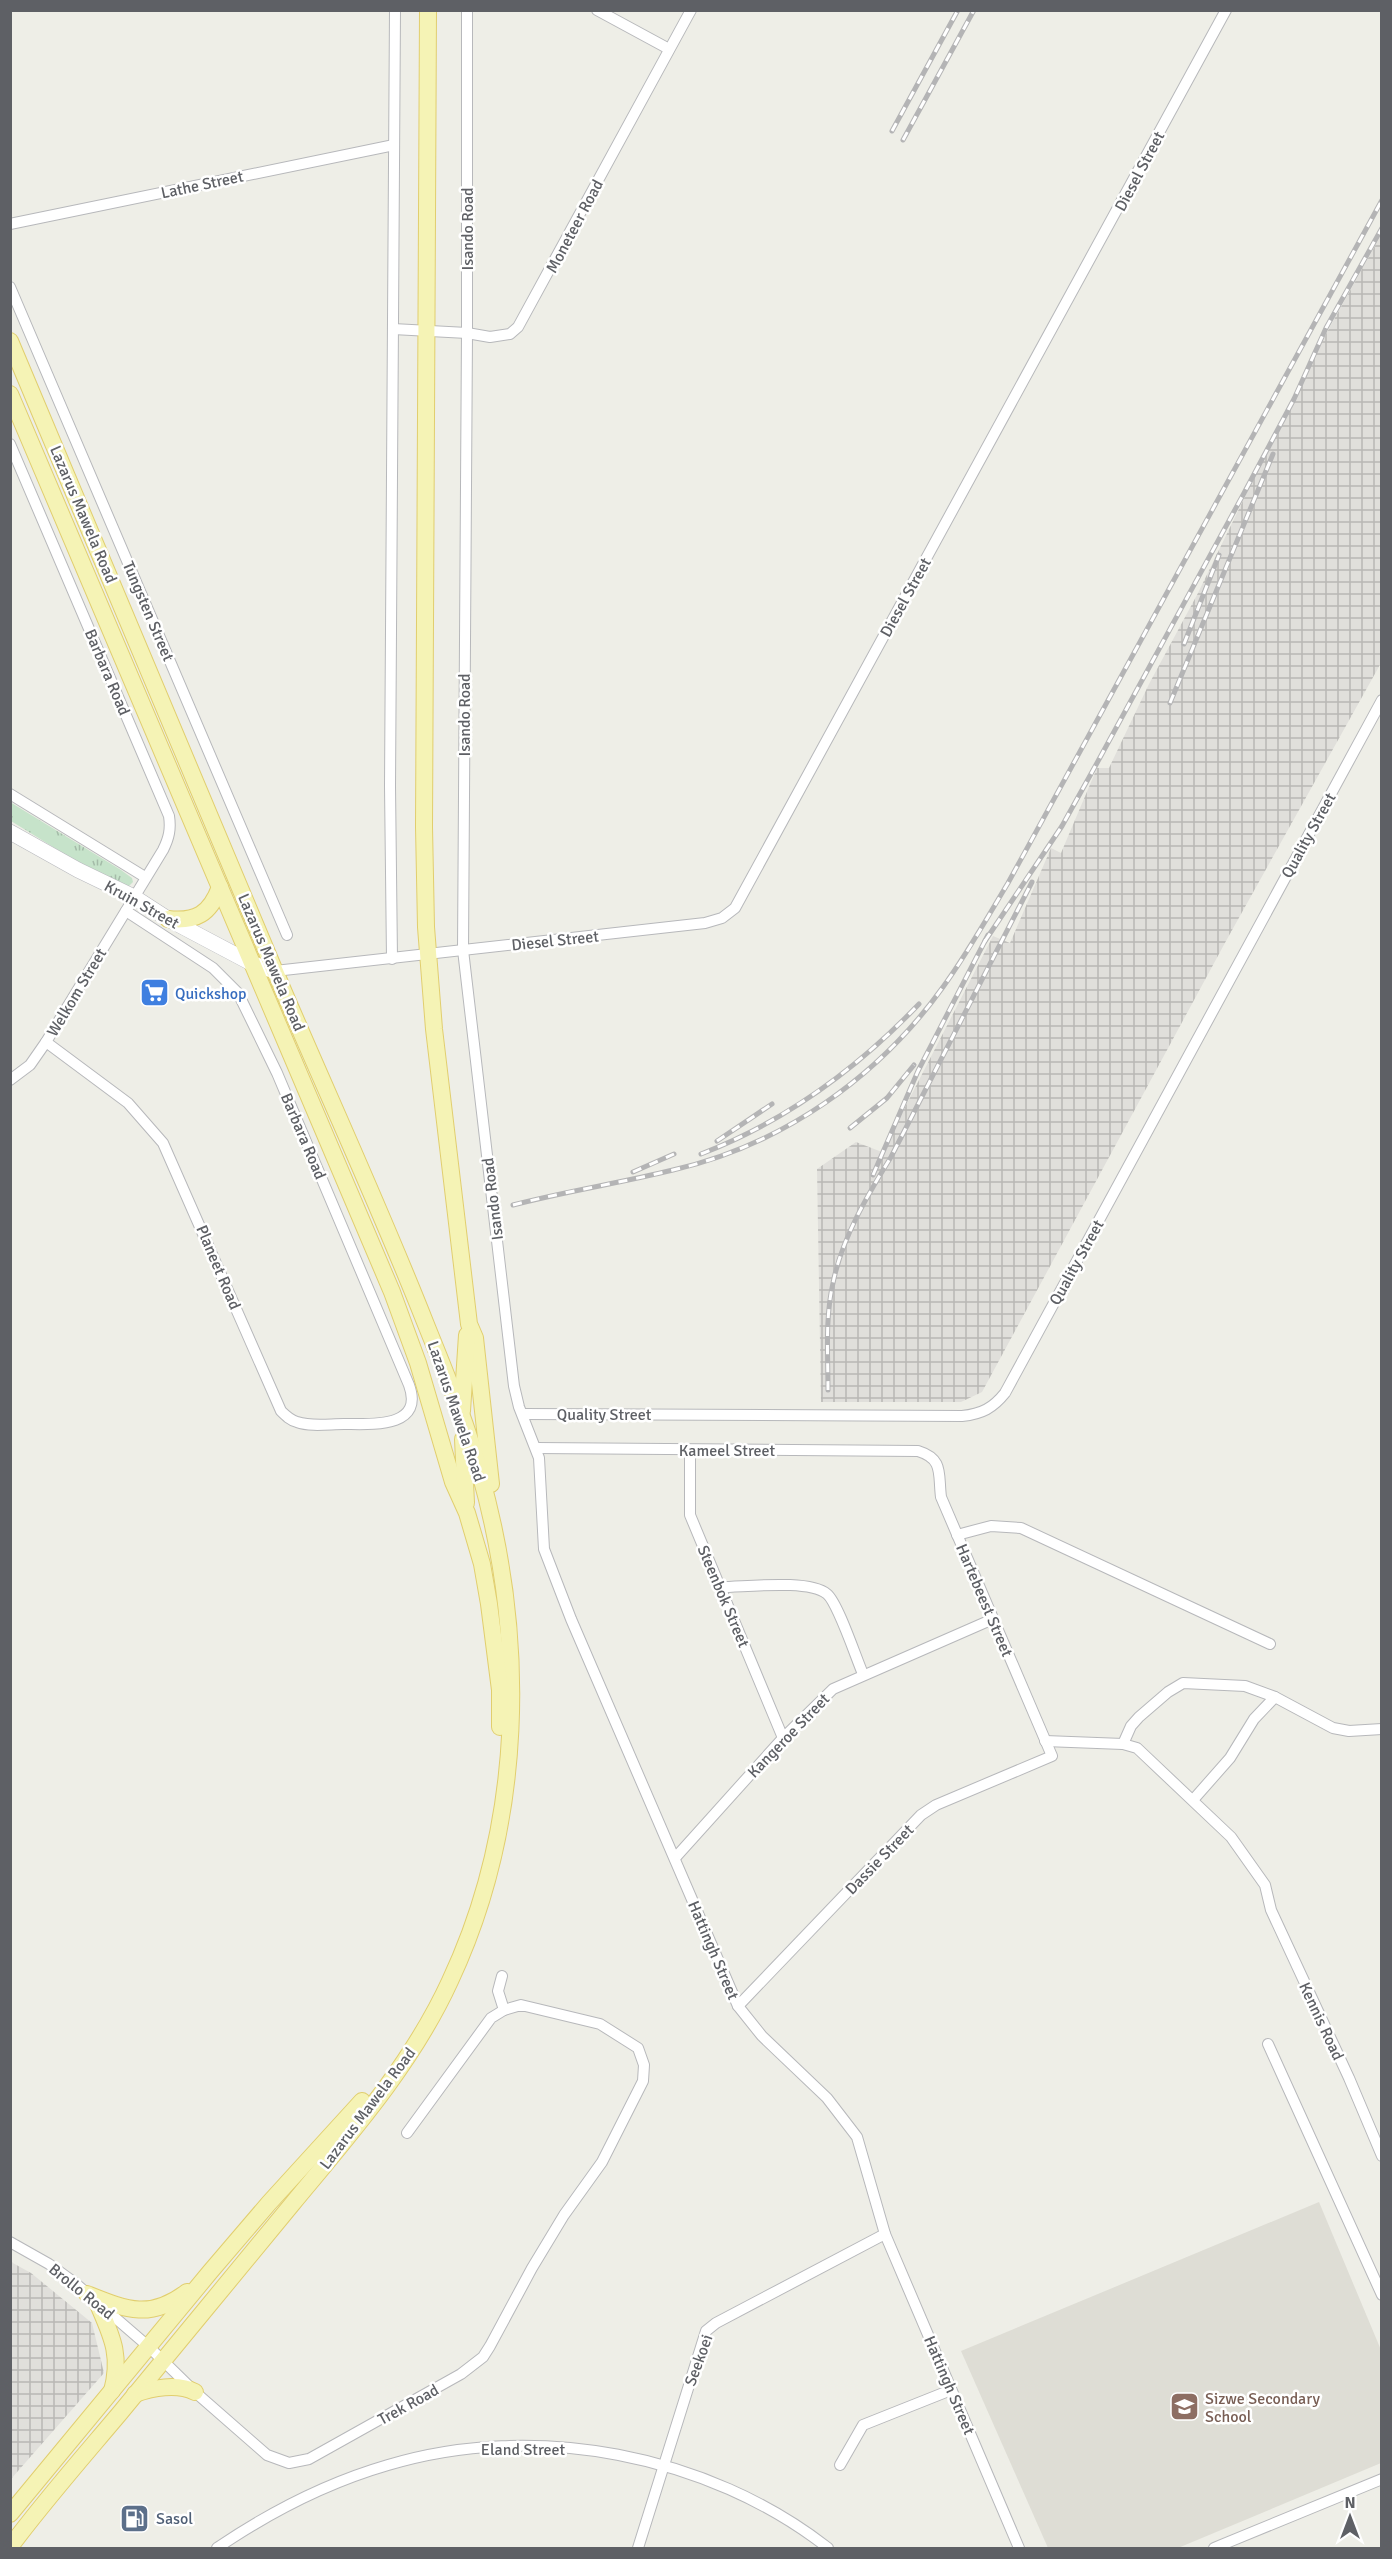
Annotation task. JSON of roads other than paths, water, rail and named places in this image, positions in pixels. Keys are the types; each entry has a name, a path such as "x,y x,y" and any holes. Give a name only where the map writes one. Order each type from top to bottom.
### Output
{"main road":[{"path":"428,10 424,827 428,954 434,1029 470,1324 462,1415 467,1513"},
{"name":"Lazarus Mawela Road","path":"10,341 275,971 408,1279 462,1415 480,1473 495,1536 509,1638 512,1696 506,1797 492,1863 467,1941 449,1985 400,2068 342,2144 10,2547"},
{"name":"Lazarus Mawela Road","path":"10,393 392,1292 418,1363 453,1482 467,1513 482,1564 500,1690 500,1731 495,1802 471,1904 429,2004 389,2069 356,2109 269,2203 149,2347"},
{"name":"Kruin Street","path":"12,838 134,897 168,919 253,964 275,971"},
{"path":"168,919 187,920 201,916 214,902 220,887"},
{"path":"470,1324 475,1338 482,1390 495,1536"},
{"path":"92,2298 148,2311 178,2298 210,2272"},
{"path":"92,2298 116,2350 117,2370 111,2395"},
{"path":"10,2514 149,2347"},
{"path":"135,2394 160,2388 188,2388 195,2392"}],"street":[{"path":"393,959 390,786 395,10"},
{"name":"Isando Road","path":"466,10 467,333 463,950 514,1386 523,1414"},
{"path":"597,10 669,49"},
{"name":"Moneteer Road","path":"393,329 501,337 510,334 523,321 691,10"},
{"name":"Diesel Street","path":"428,954 705,923 722,918 735,908 1226,10"},
{"name":"Lathe Street","path":"10,224 394,145"},
{"name":"Tungsten Street","path":"10,287 286,935"},
{"name":"Barbara Road","path":"10,444 169,816 168,841 134,897"},
{"name":"Quality Street","path":"523,1414 962,1416 983,1412 998,1402 1010,1384 1382,700"},
{"name":"Kruin Street","path":"10,794 145,877"},
{"name":"Welkom Street","path":"10,1080 30,1065 46,1042 134,897"},
{"name":"Barbara Road","path":"126,911 213,968 238,993 277,1073 409,1385 411,1398 407,1411"},
{"path":"275,971 428,954"},
{"name":"Planeet Road","path":"46,1042 128,1103 163,1143 281,1411 295,1422 303,1424 383,1424 394,1422 407,1411"},
{"name":"Hattingh Street","path":"523,1414 541,1469 541,1530 544,1550 571,1619 738,2006 762,2036 827,2098 853,2130 861,2146 885,2234 1019,2548"},
{"name":"Kameel Street","path":"536,1448 918,1451"},
{"name":"Steenbok Street","path":"690,1449 690,1515 783,1738"},
{"name":"Hartebeest Street","path":"918,1451 930,1455 936,1463 941,1497 1052,1756"},
{"path":"957,1535 991,1526 1021,1528 1270,1644"},
{"path":"721,1587 802,1586 826,1594 831,1599 863,1674"},
{"name":"Kangeroe Street","path":"675,1858 783,1738 833,1689 993,1619"},
{"path":"1123,1744 1131,1726 1139,1717 1168,1692 1183,1683 1245,1686 1275,1697 1333,1728 1349,1731 1382,1729"},
{"path":"1046,1741 1123,1744 1137,1748 1149,1756 1193,1800 1230,1758 1254,1719 1275,1697"},
{"name":"Dassie Street","path":"738,2006 921,1815 936,1805 1052,1756"},
{"name":"Kennis Road","path":"1193,1800 1231,1837 1265,1885 1271,1910 1349,2078 1382,2156"},
{"path":"407,2133 491,2018 504,2010 498,1991 502,1976"},
{"name":"Trek Road","path":"149,2347 195,2392 267,2455 289,2463 309,2459 451,2380 483,2357 564,2215 602,2162 643,2081 644,2065 638,2048 600,2024 521,2005 504,2010"},
{"path":"1268,2044 1382,2295"},
{"name":"Seekoei","path":"638,2548 706,2331 716,2323 885,2234"},
{"name":"Brollo Road","path":"10,2242 49,2264 149,2347"},
{"path":"840,2465 863,2425 951,2390"},
{"name":"Eland Street","path":"217,2548 261,2519 303,2497 358,2475 416,2458 481,2448 561,2448 603,2453 663,2467 706,2480 738,2494 794,2525 828,2548"},
{"path":"1214,2548 1382,2479"}],"railway":[{"path":"892,131 958,10"},
{"path":"903,140 974,10"},
{"path":"513,1205 673,1170 713,1159 752,1144 825,1103 858,1078 917,1020 960,962 1008,883 1382,200"},
{"path":"985,941 1062,826 1243,495 1294,399 1326,328 1382,228"},
{"path":"1170,703 1273,454"},
{"path":"1184,644 1219,555"},
{"path":"828,1390 830,1296 842,1250 864,1202 891,1157 1032,882"},
{"path":"873,1175 918,1071 988,935"},
{"path":"701,1154 762,1126 818,1091 871,1050 919,1004"},
{"path":"850,1128 887,1098 914,1065"},
{"path":"717,1141 772,1104"},
{"path":"633,1172 674,1154"}],"place":[{"name":"Quickshop","path":"154,993"},
{"name":"Sizwe Secondary School","path":"1184,2407"},
{"name":"Sasol","path":"135,2518"}]}
